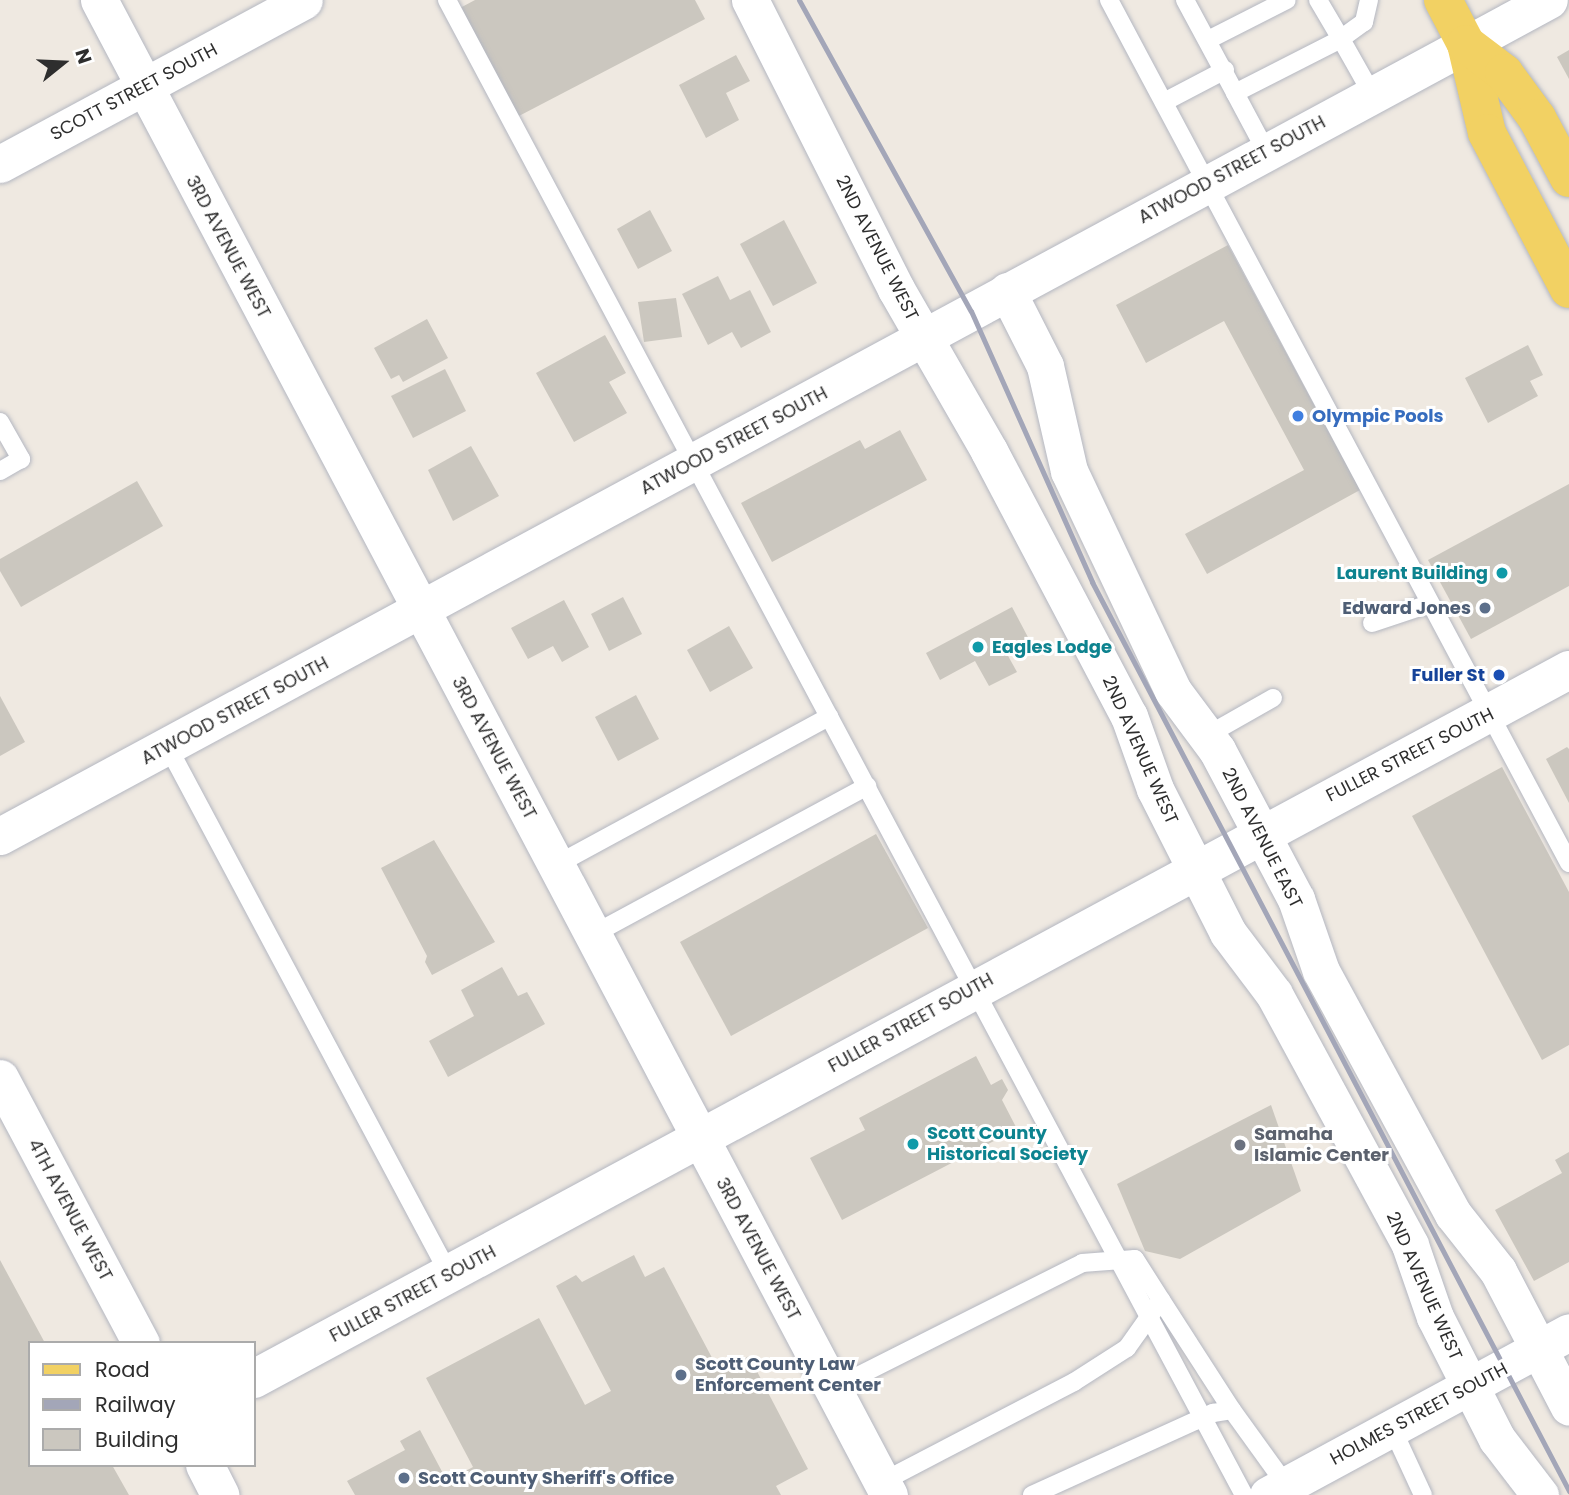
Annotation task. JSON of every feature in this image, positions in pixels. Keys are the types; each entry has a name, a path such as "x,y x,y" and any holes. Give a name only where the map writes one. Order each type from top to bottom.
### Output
{"main road":[{"path":"1443,0 1466,44 1487,133 1569,289"},
{"path":"1466,44 1504,73 1537,118 1569,178"}],"street":[{"name":"3RD AVENUE WEST","path":"99,0 886,1489"},
{"name":"SCOTT STREET SOUTH","path":"0,164 142,84 304,0"},
{"name":"2ND AVENUE WEST","path":"750,0 896,289 926,339 1129,716 1155,789 1228,933 1274,994 1410,1245 1435,1317 1471,1386"},
{"name":"ATWOOD STREET SOUTH","path":"0,836 926,339 1007,291 1549,0"},
{"name":"2ND AVENUE EAST","path":"1007,291 1045,366 1069,471 1173,691 1206,736 1296,899 1321,971 1453,1213 1554,1340 1569,1407"},
{"name":"FULLER STREET SOUTH","path":"256,1378 701,1142 974,989 1569,670"},
{"name":"4TH AVENUE WEST","path":"0,1078 140,1341"},
{"name":"HOLMES STREET SOUTH","path":"1277,1490 1554,1340"},
{"path":"1471,1386 1497,1439 1541,1495"},
{"path":"206,1467 220,1495"}],"lane":[{"path":"447,0 1244,1495"},
{"path":"1109,0 1209,183 1429,604 1569,863"},
{"path":"1185,0 1210,39 1266,151"},
{"path":"1210,39 1287,0"},
{"path":"1318,0 1372,94"},
{"path":"1235,93 1341,39 1364,22 1369,0"},
{"path":"1164,102 1225,70"},
{"path":"0,422 21,459 0,471"},
{"path":"1372,622 1429,604"},
{"path":"1206,736 1273,698"},
{"path":"556,865 829,717"},
{"path":"169,747 449,1274"},
{"path":"592,935 867,786"},
{"path":"832,1389 1082,1263 1135,1259 1232,1410 1277,1490"},
{"path":"886,1489 1074,1382 1127,1348 1161,1300"},
{"path":"1032,1495 1203,1417 1232,1410"},
{"path":"1392,1428 1423,1495"}],"building":[{"path":"475,0 695,0 705,19 517,117 460,8"},
{"path":"1569,50 1569,79 1557,57"},
{"path":"736,55 750,81 726,93 739,120 706,138 679,85"},
{"path":"650,210 672,251 638,269 617,229"},
{"path":"784,220 817,283 773,306 740,244"},
{"name":"Olympic Pools","path":"1228,245 1360,490 1207,574 1185,534 1304,470 1224,321 1146,363 1116,305"},
{"path":"718,276 730,300 750,290 771,332 741,348 732,332 708,345 682,294"},
{"path":"676,298 682,337 644,342 638,302"},
{"path":"427,319 448,358 403,382 399,375 391,379 374,348"},
{"path":"605,335 626,373 609,382 627,413 574,442 536,373"},
{"path":"1528,345 1543,375 1530,381 1538,396 1488,423 1465,378"},
{"path":"445,369 466,411 413,438 391,396"},
{"path":"900,430 927,480 772,562 741,503 860,440 865,449"},
{"path":"471,446 499,496 453,521 428,470"},
{"path":"137,481 163,526 21,607 0,571 0,559"},
{"name":"Laurent Building","path":"1569,484 1569,586 1471,639 1428,560"},
{"path":"623,597 642,634 609,651 591,614"},
{"path":"564,600 589,647 562,662 553,646 528,659 511,628"},
{"name":"Eagles Lodge","path":"1012,607 1030,641 1007,654 1017,672 989,686 975,661 940,680 926,653"},
{"path":"729,626 753,668 710,692 687,650"},
{"path":"636,695 659,739 618,761 595,717"},
{"path":"0,696 25,742 0,756"},
{"path":"1567,747 1569,749 1569,803 1546,759"},
{"path":"1502,767 1569,892 1569,1045 1542,1060 1412,816"},
{"path":"876,834 928,928 731,1036 680,942"},
{"path":"434,840 495,942 432,975 425,962 427,956 381,868"},
{"path":"502,967 518,996 527,992 545,1024 448,1077 429,1041 474,1016 461,990"},
{"name":"Scott County Historical Society","path":"976,1056 991,1085 1002,1079 1008,1090 1002,1100 1017,1129 842,1220 810,1158 865,1130 859,1118"},
{"name":"Samaha Islamic Center","path":"1271,1105 1301,1191 1180,1259 1145,1251 1117,1184"},
{"path":"1569,1152 1569,1262 1534,1281 1495,1210 1562,1173 1555,1160"},
{"name":"Scott County Law Enforcement Center","path":"634,1255 645,1277 664,1267 719,1371 749,1356 808,1469 776,1486 781,1495 355,1495 347,1481 405,1450 400,1441 420,1430 447,1481 473,1467 426,1378 539,1318 585,1405 611,1391 556,1286 576,1275 582,1282"},
{"path":"0,1260 44,1341 28,1341 28,1467 113,1467 129,1495 0,1495"}],"railway":[{"path":"799,0 971,311 1092,582 1569,1491"}],"place":[{"name":"Olympic Pools","path":"1298,416"},
{"name":"Laurent Building","path":"1502,573"},
{"name":"Edward Jones","path":"1485,608"},
{"name":"Eagles Lodge","path":"978,647"},
{"name":"Fuller St","path":"1499,675"},
{"name":"Scott County Historical Society","path":"913,1144"},
{"name":"Samaha Islamic Center","path":"1240,1145"},
{"name":"Scott County Law Enforcement Center","path":"681,1375"},
{"name":"Scott County Sheriff's Office","path":"404,1478"}]}
